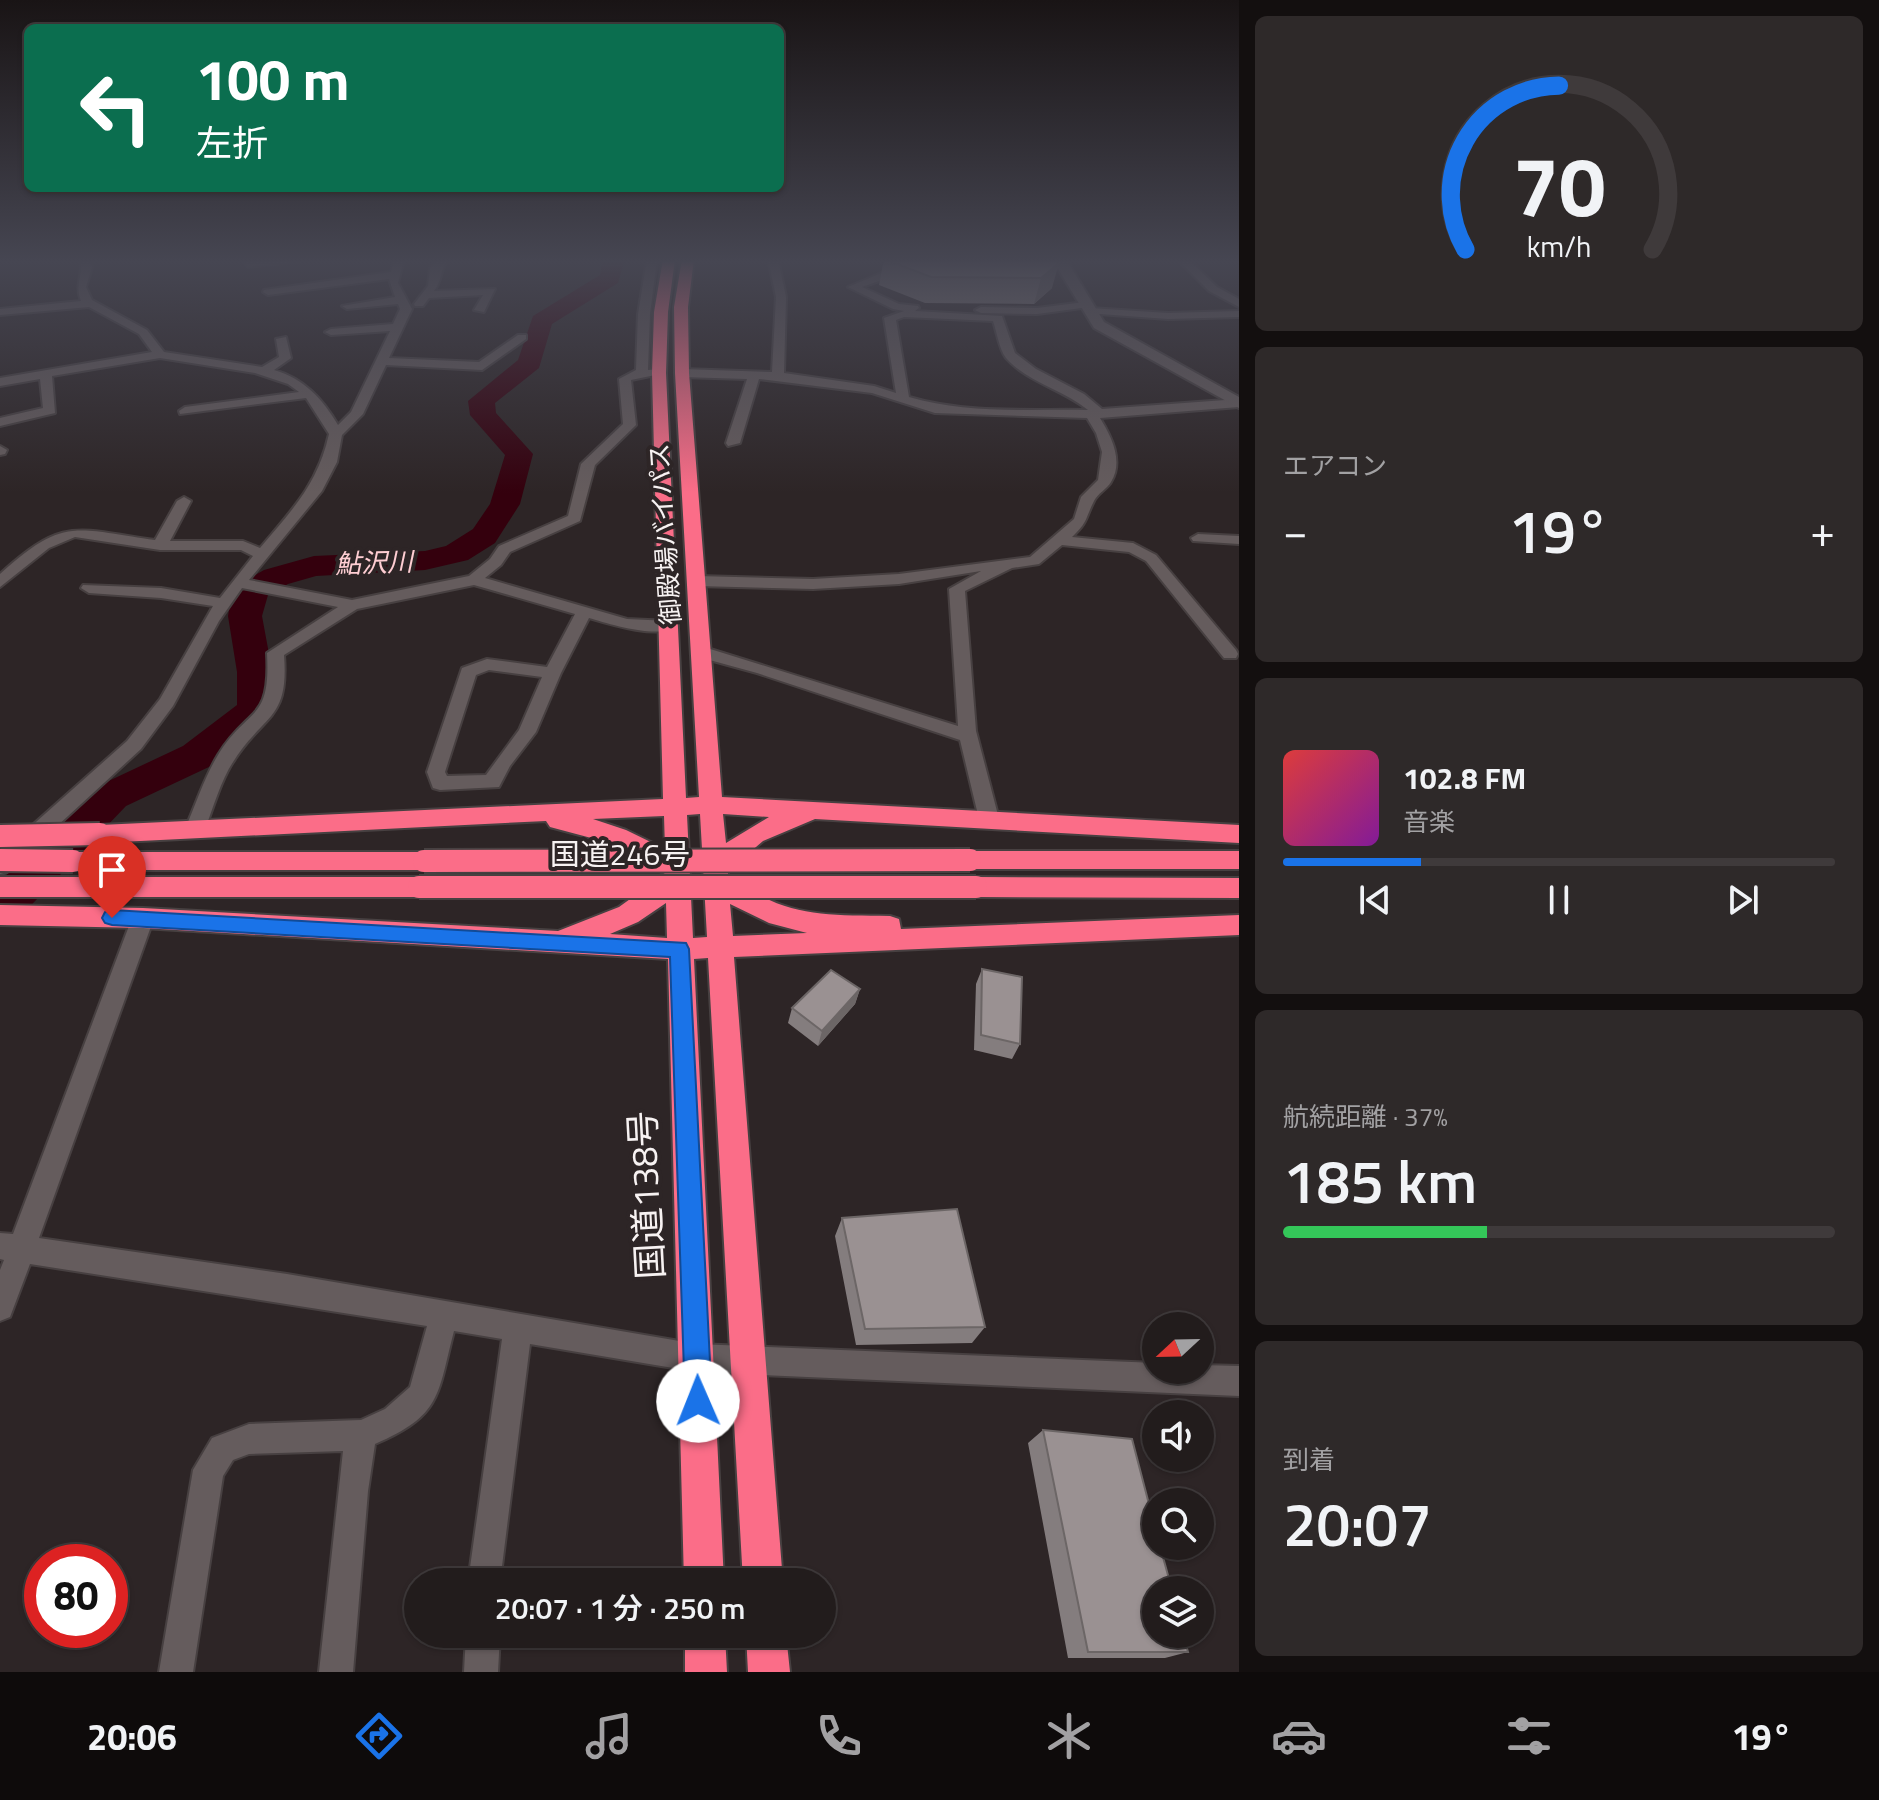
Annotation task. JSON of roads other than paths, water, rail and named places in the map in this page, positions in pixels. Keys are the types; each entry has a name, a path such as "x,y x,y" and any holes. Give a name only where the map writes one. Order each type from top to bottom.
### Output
{"highway":[{"name":"御殿場バイパス","path":"656,337 650,373 669,626 674,815"},
{"name":"御殿場バイパス","path":"681,337 711,814"},
{"path":"0,836 360,822 844,812 1239,834"},
{"path":"528,941 564,937 612,923 779,823 799,816 844,812"},
{"name":"国道138号","path":"704,1568 679,936 711,814"},
{"name":"国道138号","path":"674,815 720,935 762,1568"},
{"path":"360,822 562,822 585,826 634,843 696,873 749,905 793,922 816,925 977,926 1068,933"},
{"name":"国道246号","path":"0,863 1239,860"},
{"name":"国道246号","path":"0,887 1239,888"},
{"path":"10,915 143,918 528,941 720,935 1068,933 1239,925"},
{"path":"705,1648 706,1672"},
{"path":"767,1648 769,1672"}],"street":[{"path":"147,337 160,354"},
{"path":"0,863 134,745 174,690 223,603 242,584 315,491 330,462 336,434 357,414 393,337"},
{"path":"382,361 482,366 522,337"},
{"path":"195,829 228,755 275,702 275,653 352,605 474,580 496,562 504,549 575,518 588,464 630,425 625,379 650,373 646,337"},
{"path":"778,376 779,337"},
{"path":"893,337 903,399"},
{"path":"697,581 813,584 899,579 991,564 1034,561 1062,540 1081,521 1088,497 1105,481 1109,452 1096,414 1080,397 1032,372 1010,355 1004,337"},
{"path":"1121,337 1239,403"},
{"path":"264,371 285,358 282,339"},
{"path":"0,382 160,354 241,365 292,381 308,393 336,434"},
{"path":"682,373 778,376 874,390 935,409 969,412 1096,414 1239,403"},
{"path":"0,422 50,410 46,374"},
{"path":"733,443 754,375"},
{"path":"185,411 282,400 308,393"},
{"path":"160,545 184,501"},
{"path":"0,582 36,551 63,534 160,545 243,546 264,555"},
{"path":"1198,538 1239,540"},
{"path":"1062,540 1133,548 1151,558 1164,570 1177,593 1230,654"},
{"path":"989,819 968,736 957,589 1008,564"},
{"path":"474,580 626,624 669,626"},
{"path":"242,584 352,605"},
{"path":"89,588 161,593 223,603"},
{"path":"552,673 487,664 468,672 436,772 440,783 492,782 502,763 527,732 552,673 584,612"},
{"path":"701,652 968,736"},
{"path":"0,1307 11,1248 143,918"},
{"path":"11,1248 287,1288 697,1358 1239,1381"},
{"path":"176,1672 208,1470 223,1449 249,1439 361,1435 396,1420 422,1396 444,1316"},
{"path":"486,1568 518,1329"},
{"path":"336,1672 352,1491 361,1435"},
{"path":"481,1672 482,1648"}],"waterway":[{"name":"鮎沢川","path":"0,909 112,796 197,756 242,723 256,708 255,672 245,616 248,599 260,585 314,566 425,560 457,553 484,536 505,504 519,454 483,415 481,401 530,363 537,337"}]}
